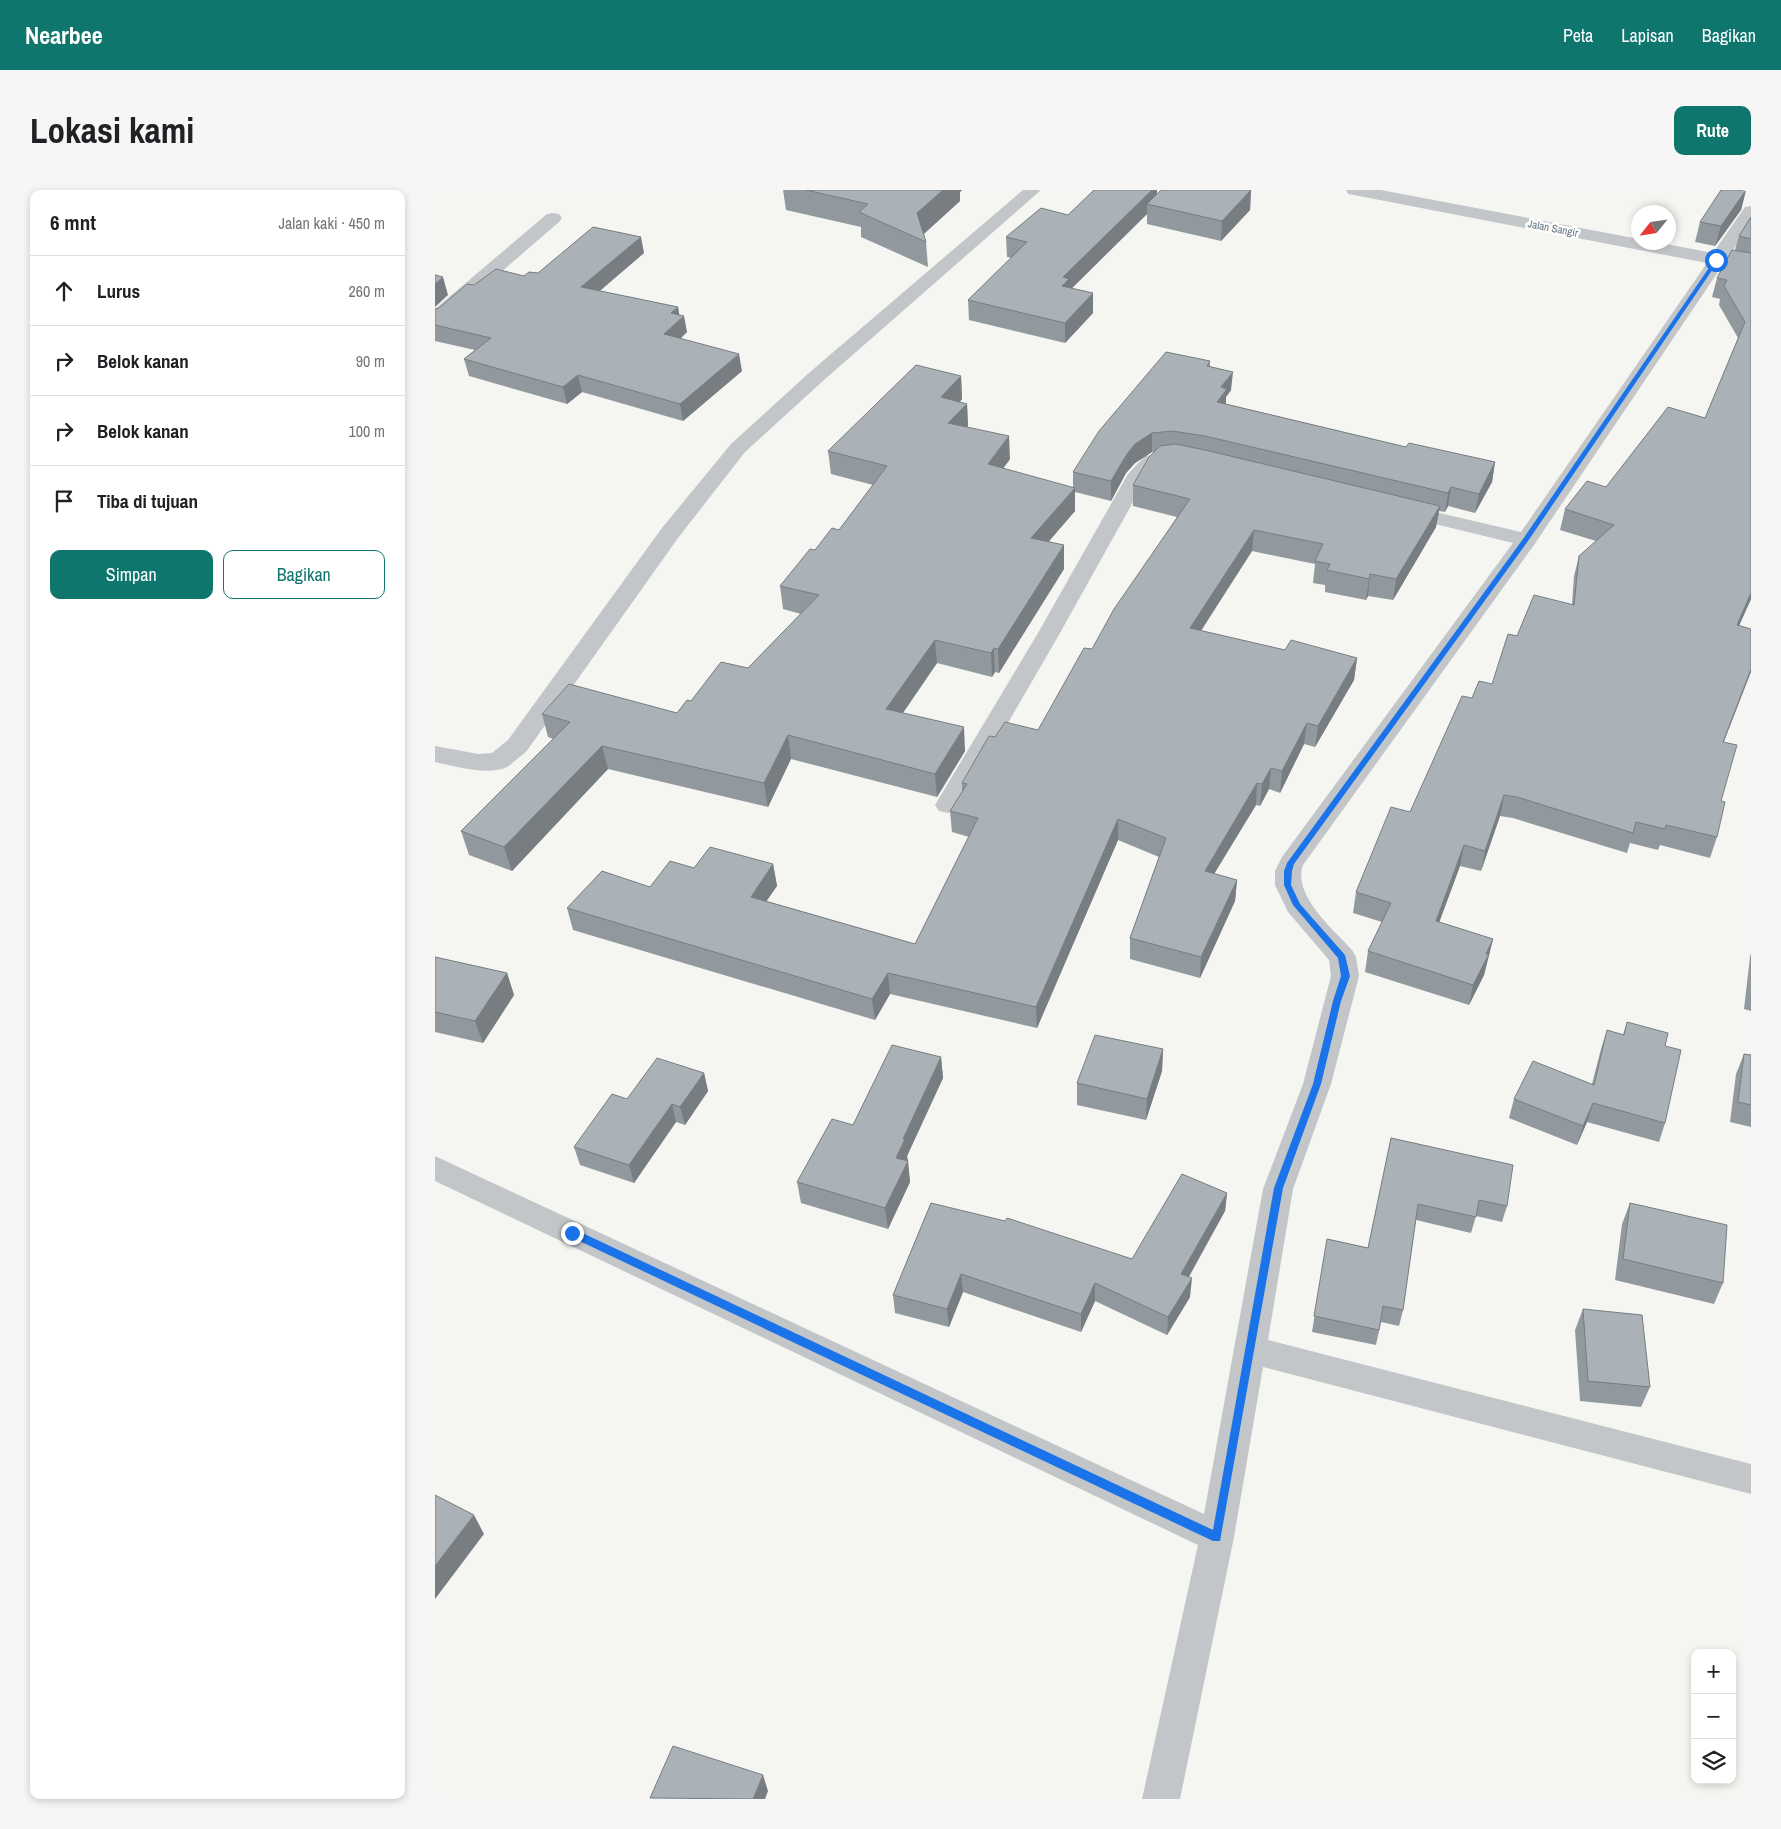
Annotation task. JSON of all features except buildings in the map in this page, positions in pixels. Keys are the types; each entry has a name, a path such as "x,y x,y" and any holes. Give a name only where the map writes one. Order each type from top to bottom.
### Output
{"street":[{"path":"435,754 478,762 498,761 517,746 670,533 738,448 817,376 1033,190"},
{"name":"Jalan Sangir","path":"1354,190 1751,266"},
{"path":"1161,1799 1217,1537 1278,1188 1317,1084 1345,976 1342,957 1297,905 1288,885 1288,871 1291,863 1526,540 1751,211"},
{"path":"435,318 553,218"},
{"path":"948,805 1045,641 1138,474 1153,460 1174,457 1197,461"},
{"path":"1384,506 1526,540"},
{"path":"435,1168 1217,1537"},
{"path":"1251,1350 1751,1479"}],"route":[{"path":"572,1233 1217,1537 1278,1188 1317,1084 1345,976 1342,957 1333,944 1297,905 1288,885 1288,871 1291,863 1526,540 1716,260"}]}
